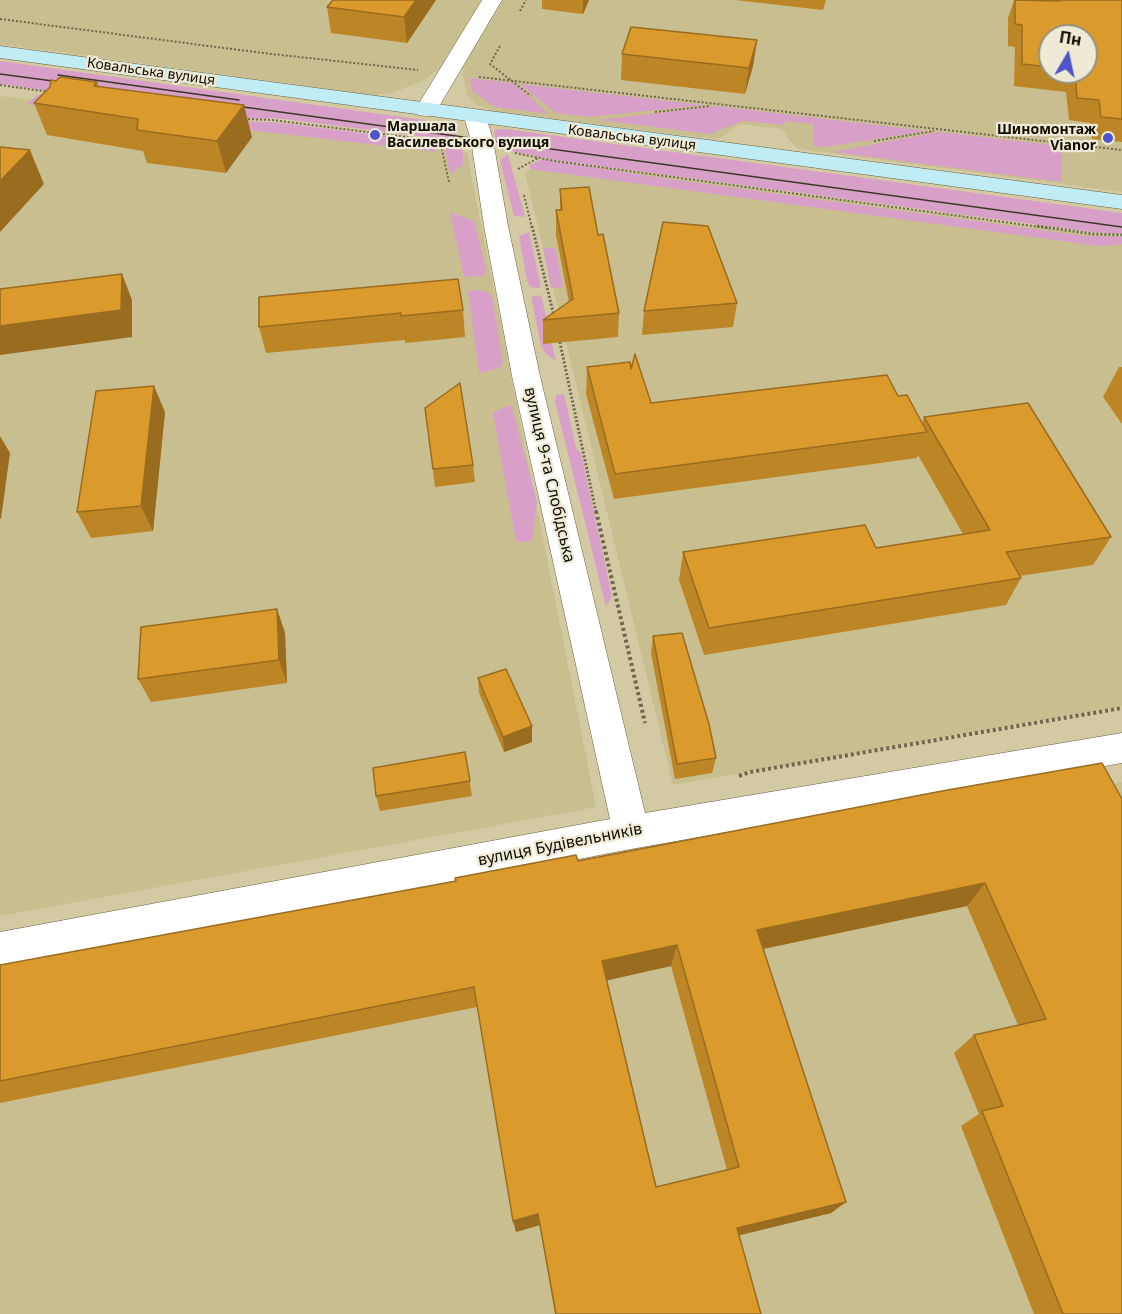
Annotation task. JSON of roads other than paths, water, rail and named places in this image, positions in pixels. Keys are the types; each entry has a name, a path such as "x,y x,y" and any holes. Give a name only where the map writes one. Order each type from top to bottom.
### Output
{"street":[{"path":"426,110 492,0"},
{"name":"Ковальська вулиця","path":"0,52 1122,202"},
{"name":"вулиця 9-та Слобідська","path":"474,117 482,140 496,226 526,376 631,832"},
{"name":"вулиця Будівельників","path":"0,951 631,832 1122,747"}],"tram line":[{"path":"0,74 68,83"},
{"path":"58,75 239,100"},
{"path":"229,105 1122,227"}],"place":[{"name":"Маршала Василевського вулиця","path":"375,135"},
{"name":"Шиномонтаж Vianor","path":"1108,138"}]}
